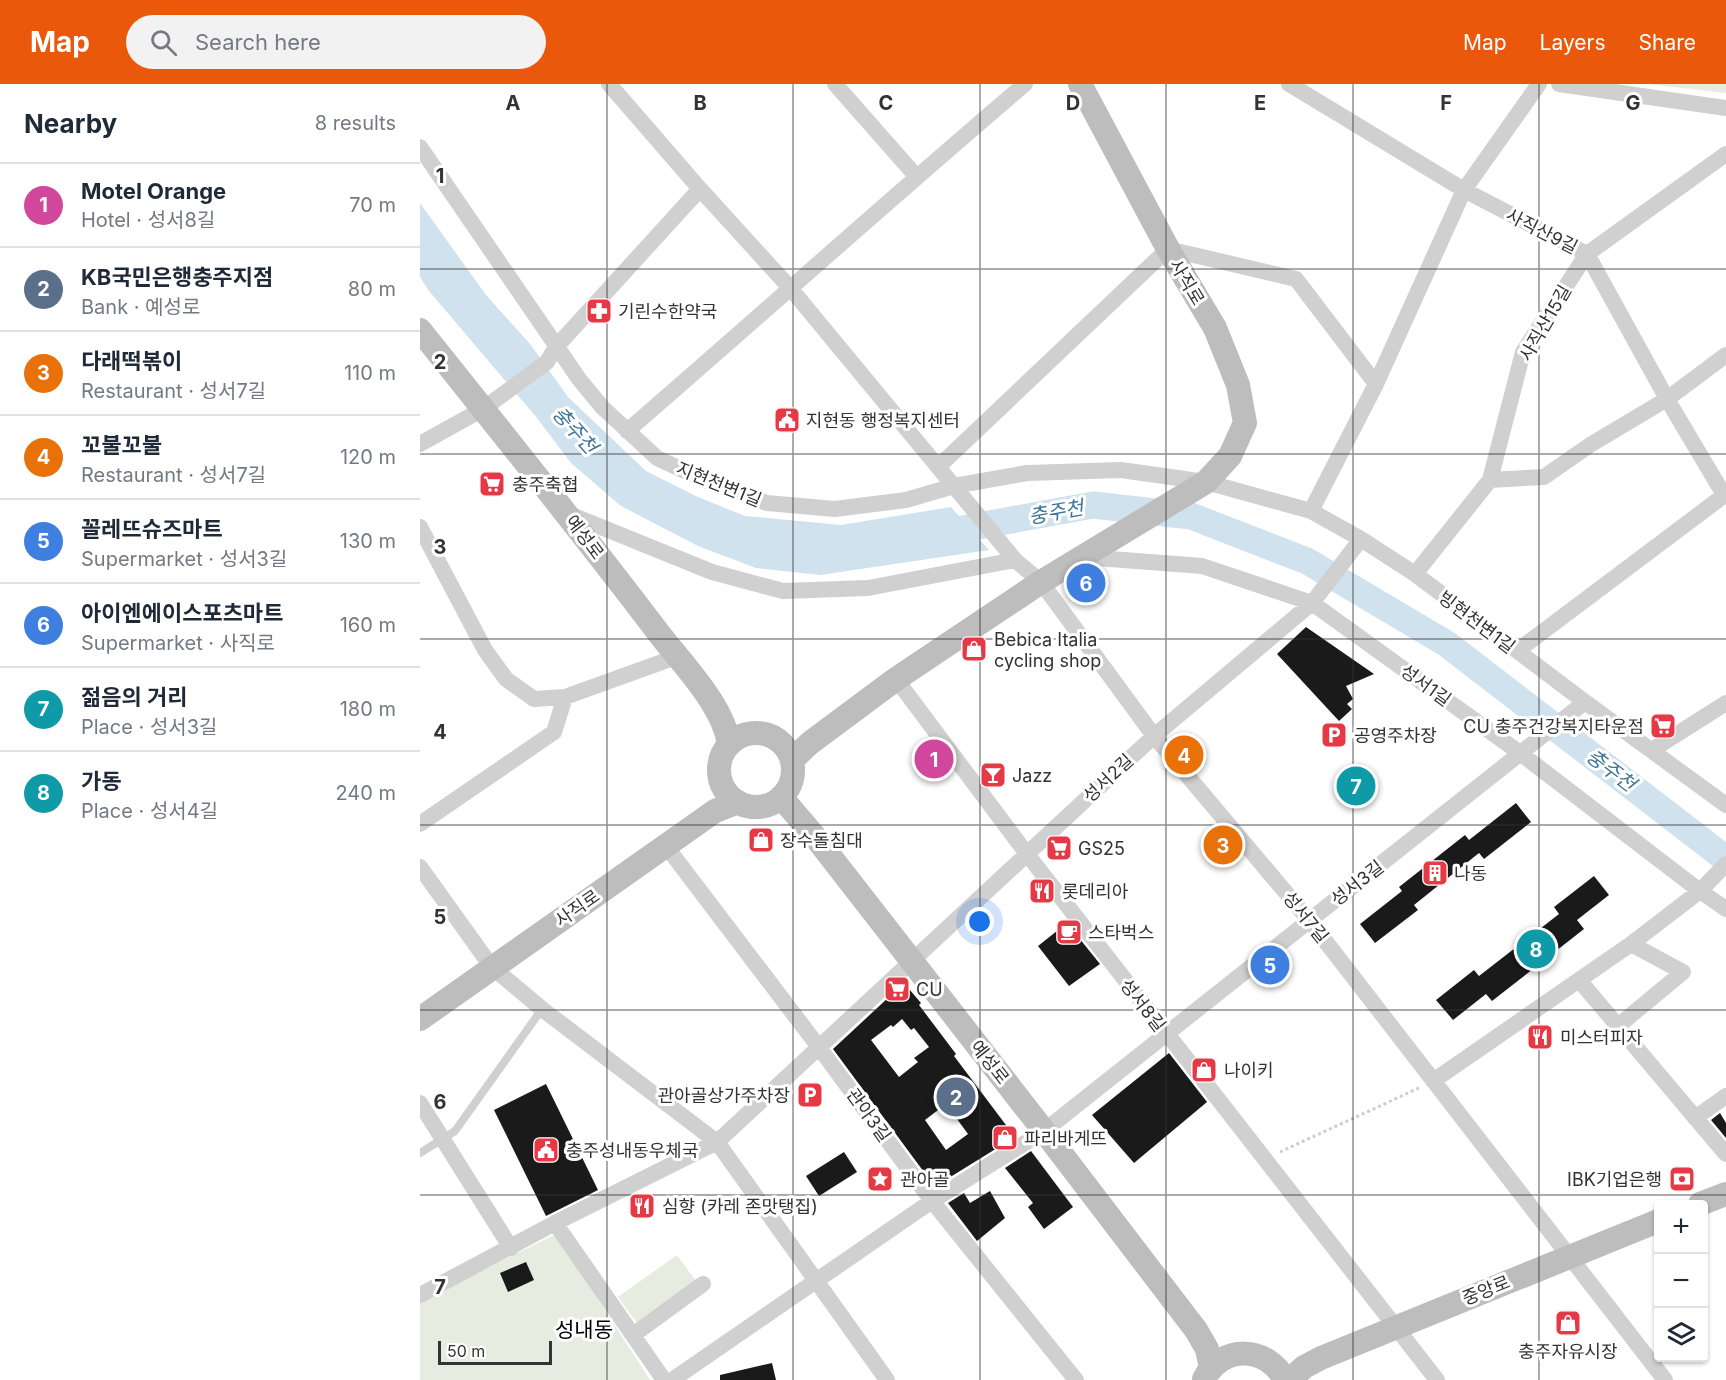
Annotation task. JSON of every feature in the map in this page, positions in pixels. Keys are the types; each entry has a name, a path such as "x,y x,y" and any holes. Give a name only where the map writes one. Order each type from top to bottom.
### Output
{"main road":[{"name":"사직로","path":"1080,84 1168,249 1215,328 1238,385 1245,423 1230,456 1206,482 1084,557"},
{"name":"예성로","path":"420,330 568,514 676,657 703,689"},
{"path":"792,760 810,743 896,679 1041,582 1084,557"},
{"path":"703,689 754,733"},
{"path":"703,689 726,726 729,745"},
{"path":"754,733 763,733 781,742 788,750 792,760 794,770 792,780 781,798 771,804 760,806 749,806 731,795 719,770 720,761 729,745 736,739 754,733"},
{"name":"사직로","path":"420,1005 490,963 666,846 715,811 731,795"},
{"name":"사직로","path":"420,1019 490,963 659,838 731,795"},
{"name":"예성로","path":"781,798 816,838 1196,1330 1207,1349 1208,1374"},
{"path":"1708,1201 1726,1194"},
{"name":"중앙로","path":"1290,1380 1314,1361 1567,1256 1654,1223"},
{"name":"예성로","path":"1196,1330 1217,1350 1232,1355"},
{"name":"중앙로","path":"1232,1355 1253,1354 1279,1371 1292,1364 1314,1361"},
{"path":"1208,1374 1220,1360 1232,1355"}],"street":[{"name":"성서7길","path":"609,84 791,289 1015,560 1041,582 1154,736 1309,920 1665,1380"},
{"path":"834,84 916,176"},
{"path":"627,431 791,289 916,176 1025,84"},
{"name":"사직산9길","path":"1289,84 1464,190 1587,254 1667,399 1725,494"},
{"path":"1311,511 1376,384 1464,190 1539,84"},
{"path":"1559,84 1726,108"},
{"name":"지현천변1길","path":"420,147 556,347 596,400 657,458 702,479 767,503 835,510 906,500 954,486 1027,473 1121,470 1206,482"},
{"name":"사직산15길","path":"1415,574 1490,480 1523,352 1587,254 1726,154"},
{"path":"420,444 483,409 548,362 556,347 700,189"},
{"path":"938,467 1168,249 1296,279 1376,384"},
{"path":"1490,480 1544,477 1590,445 1667,399 1726,356"},
{"name":"빙현천변1길","path":"1206,482 1311,511 1360,538 1415,574 1726,805"},
{"path":"1517,651 1725,494"},
{"path":"568,514 712,572 783,591 868,588 1015,560"},
{"path":"420,527 485,650 506,679 534,699 566,697 676,657"},
{"name":"성서2길","path":"420,1295 555,1223 717,1142 1154,736 1312,603 1360,538"},
{"name":"성서1길","path":"1084,557 1202,566 1312,603 1520,753 1726,909"},
{"name":"성서8길","path":"896,679 1026,854 1437,1380"},
{"path":"420,824 554,732 566,697"},
{"name":"성서3길","path":"672,1380 932,1201 1044,1131 1585,702"},
{"path":"1652,750 1726,703"},
{"name":"관아3길","path":"666,846 932,1201 1076,1380"},
{"path":"1433,1081 1631,944 1700,891 1726,864"},
{"path":"420,867 490,963 542,1010 717,1142 887,1380"},
{"path":"1618,1026 1683,972 1631,944"},
{"path":"1579,980 1726,1154"},
{"path":"1695,1118 1726,1096"},
{"path":"420,1103 510,1248"},
{"path":"555,1223 664,1380"},
{"path":"633,1335 703,1284"}],"lane":[{"path":"420,1153 455,1131 542,1010"}],"path":[{"path":"1264,1159 1433,1081"}],"shaded area":[{"path":"1647,84 1726,84 1726,93"},
{"path":"556,1234 650,1380 420,1380 420,1301"},
{"path":"677,1255 698,1284 639,1326 618,1297"}],"water":[{"path":"420,203 486,295 530,344 568,397 646,471 698,497 745,516 841,525 951,507 989,550 820,575 756,568 698,546 621,506 571,463 537,418 429,291 420,277"}],"building":[{"path":"1306,627 1374,674 1346,686 1353,699 1347,704 1352,709 1339,721 1277,654"},
{"name":"나동","path":"1516,803 1531,822 1484,859 1479,853 1414,905 1418,910 1375,943 1360,924 1402,891 1399,887 1465,835 1469,840"},
{"path":"1594,876 1609,895 1577,920 1584,929 1492,1001 1486,994 1453,1020 1436,1000 1474,970 1479,976 1559,914 1554,907"},
{"path":"1067,923 1100,964 1069,986 1038,946"},
{"path":"904,983 921,1003 919,1005 956,1054 954,1056 1015,1137 939,1184 932,1183 833,1049","holes":["902,1019 911,1030 914,1028 929,1047 914,1058 918,1062 899,1077 871,1040","946,1104 968,1134 946,1150 925,1120"]},
{"path":"1169,1053 1207,1102 1134,1163 1092,1115"},
{"name":"충주성내동우체국","path":"546,1084 598,1190 546,1216 494,1110"},
{"path":"1720,1113 1726,1123 1726,1138 1711,1120"},
{"path":"1031,1151 1073,1207 1044,1229 1028,1207 1033,1203 1005,1168"},
{"path":"844,1152 857,1172 819,1196 806,1176"},
{"path":"990,1191 1005,1218 977,1241 948,1203 964,1193 970,1203"},
{"path":"526,1262 534,1280 508,1292 500,1273"},
{"path":"772,1363 776,1380 720,1380 720,1375"}],"waterway":[{"name":"충주천","path":"935,534 1093,505 1191,516 1307,561 1447,644 1726,859"}],"place":[{"name":"기린수한약국","path":"599,311"},
{"name":"지현동 행정복지센터","path":"787,420"},
{"name":"충주축협","path":"492,484"},
{"name":"아이엔에이스포츠마트","path":"1086,583"},
{"name":"Bebica Italia cycling shop","path":"974,649"},
{"name":"CU 충주건강복지타운점","path":"1663,726"},
{"name":"공영주차장","path":"1334,735"},
{"name":"꼬불꼬불","path":"1184,755"},
{"name":"Motel Orange","path":"934,759"},
{"name":"Jazz","path":"993,775"},
{"name":"젊음의 거리","path":"1356,786"},
{"name":"장수돌침대","path":"761,840"},
{"name":"다래떡볶이","path":"1223,845"},
{"name":"GS25","path":"1059,848"},
{"name":"나동","path":"1435,873"},
{"name":"롯데리아","path":"1042,891"},
{"name":"스타벅스","path":"1069,932"},
{"name":"가동","path":"1536,949"},
{"name":"꼴레뜨슈즈마트","path":"1270,965"},
{"name":"CU","path":"897,989"},
{"name":"미스터피자","path":"1540,1037"},
{"name":"나이키","path":"1204,1070"},
{"name":"관아골상가주차장","path":"810,1095"},
{"name":"KB국민은행충주지점","path":"956,1097"},
{"name":"파리바게뜨","path":"1005,1138"},
{"name":"충주성내동우체국","path":"546,1150"},
{"name":"관아골","path":"880,1179"},
{"name":"IBK기업은행","path":"1682,1179"},
{"name":"심향 (카레 존맛탱집)","path":"642,1206"},
{"name":"충주자유시장","path":"1568,1323"}],"district":[{"name":"성내동","path":"584,1329"}]}
